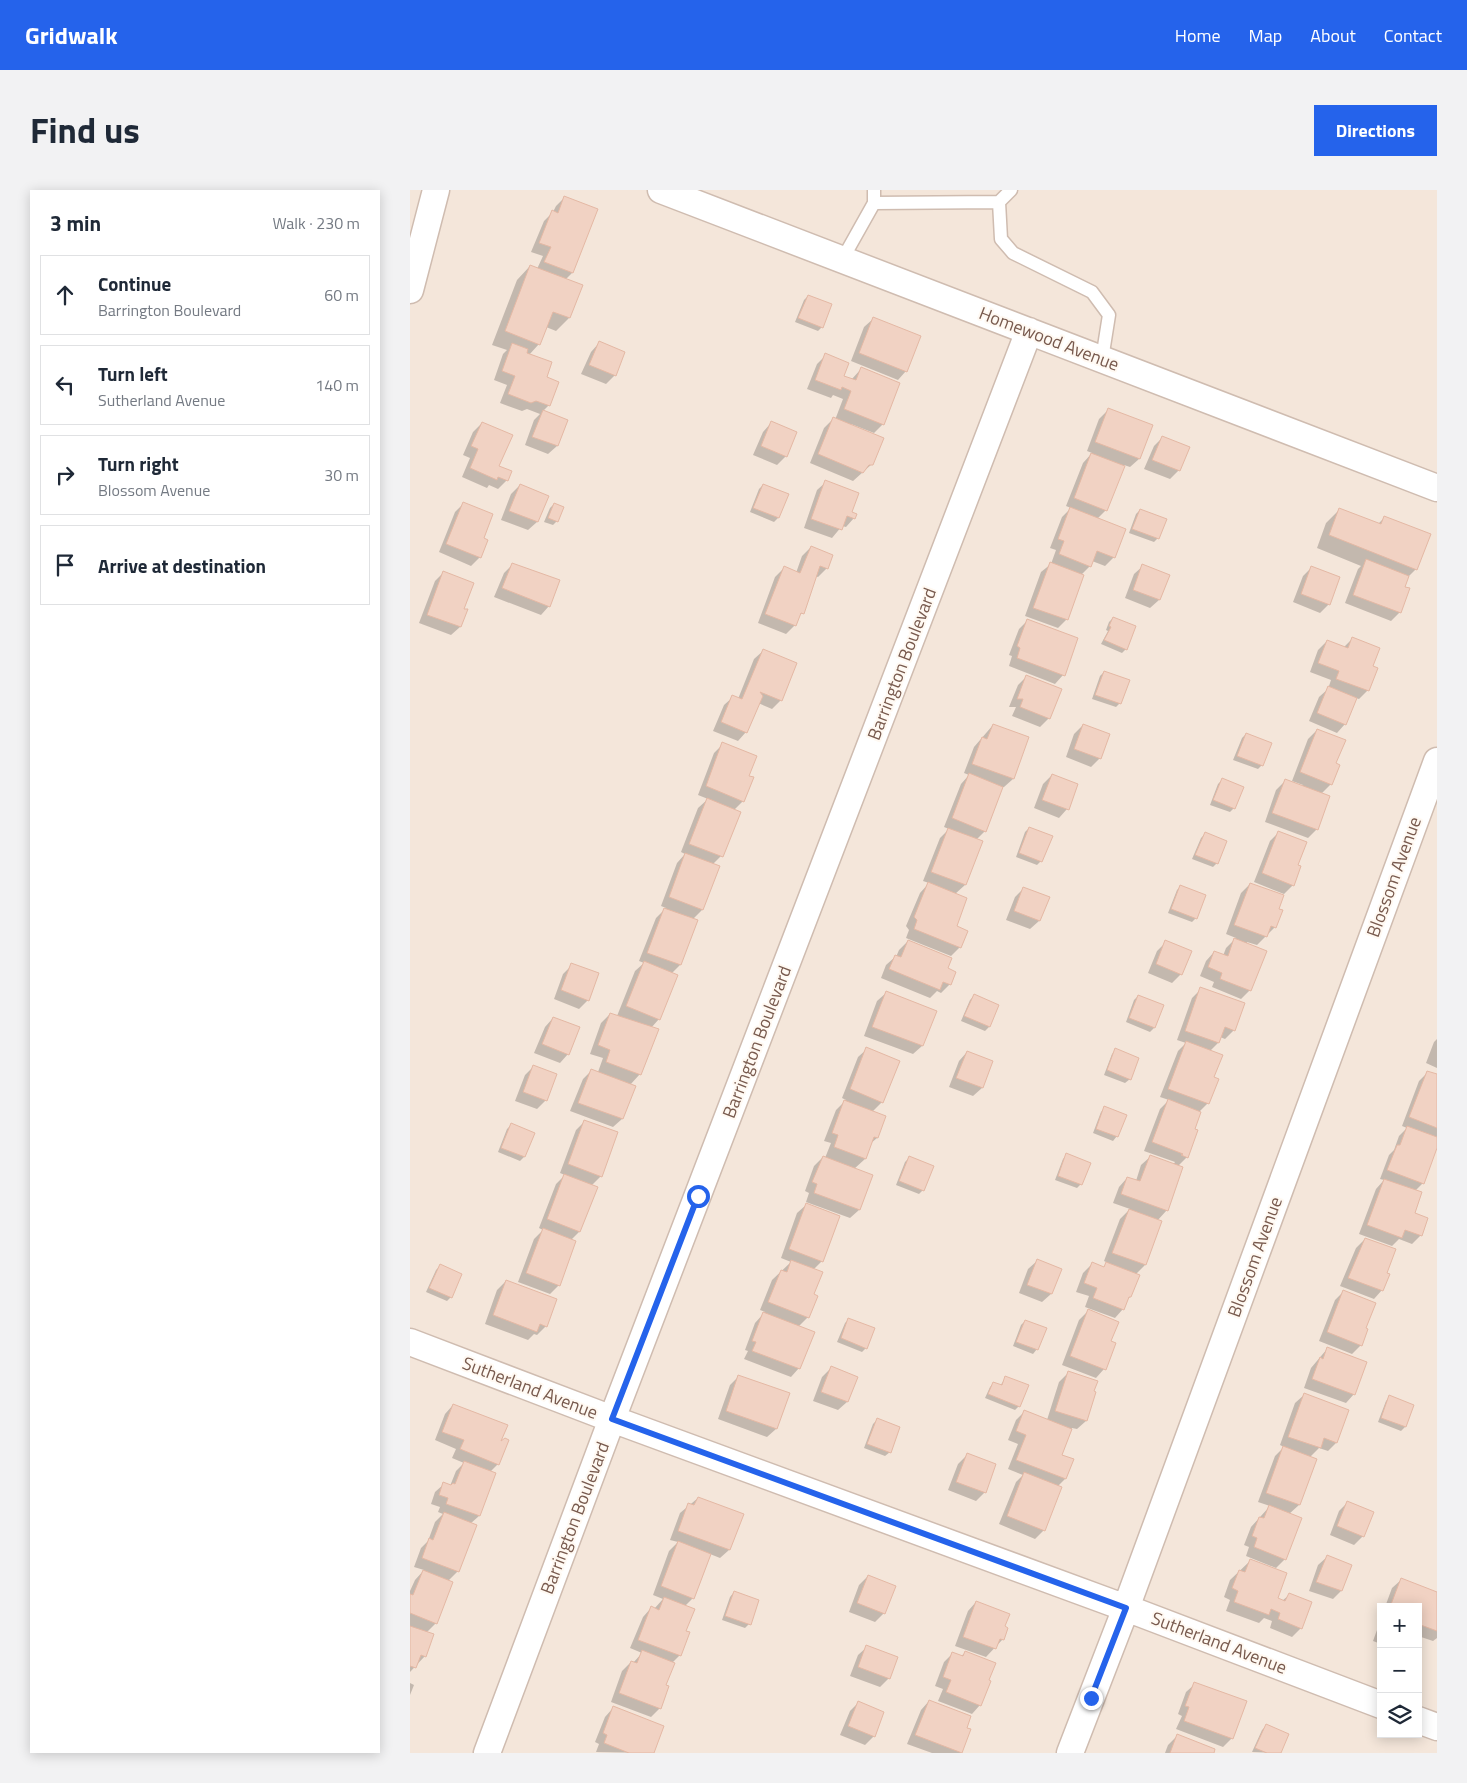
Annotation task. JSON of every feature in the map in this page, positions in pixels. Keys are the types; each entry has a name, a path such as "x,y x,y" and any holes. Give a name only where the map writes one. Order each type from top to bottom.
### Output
{"street":[{"path":"410,290 436,190"},
{"name":"Homewood Avenue","path":"661,190 1437,488"},
{"name":"Barrington Boulevard","path":"487,1753 612,1419 1029,331"},
{"name":"Blossom Avenue","path":"1070,1753 1126,1608 1437,760"},
{"name":"Sutherland Avenue","path":"410,1342 612,1419 1126,1608 1377,1703"},
{"path":"1422,1721 1437,1727"}],"lane":[{"path":"842,260 874,196 999,202 1011,190"},
{"path":"999,202 1001,240 1013,253 1092,292 1109,315 1102,359"}],"shaded area":[{"path":"410,190 1437,190 1437,1753 410,1753"}],"building":[{"path":"564,196 598,209 573,273 544,262 551,247 539,243 552,210 558,213"},
{"path":"530,265 583,285 570,318 553,312 540,345 505,331"},
{"path":"808,295 832,304 823,328 798,318"},
{"path":"873,317 921,336 907,372 859,353"},
{"path":"599,341 625,352 616,376 589,365"},
{"path":"512,343 528,349 527,353 552,362 547,377 559,382 550,406 536,401 531,403 508,394 515,376 502,371"},
{"path":"825,353 849,363 844,376 856,380 861,367 900,383 884,425 844,409 851,391 842,387 841,390 815,380"},
{"path":"1108,408 1153,425 1140,459 1095,442"},
{"path":"543,410 568,420 558,446 532,437"},
{"path":"833,417 884,438 873,465 869,465 863,473 818,454"},
{"path":"771,421 797,432 787,457 761,446"},
{"path":"482,422 513,435 499,466 512,471 508,481 498,477 497,480 470,468 478,449 471,446"},
{"path":"1162,436 1190,447 1180,471 1152,460"},
{"path":"1091,453 1125,466 1107,511 1074,498"},
{"path":"825,480 859,493 852,512 857,514 855,519 847,516 842,530 811,519"},
{"path":"520,484 549,496 538,522 509,511"},
{"path":"763,484 789,494 779,518 753,508"},
{"path":"463,502 493,514 484,538 488,540 481,558 446,544"},
{"path":"554,503 564,507 558,522 548,518"},
{"path":"1070,507 1126,529 1115,558 1097,551 1091,567 1059,554 1064,541 1058,539"},
{"path":"1339,508 1381,524 1384,516 1431,534 1417,570 1329,535"},
{"path":"1140,509 1167,519 1159,539 1132,529"},
{"path":"811,546 833,555 828,569 820,566 804,614 801,613 796,626 765,614 784,566 800,573"},
{"path":"1366,559 1409,576 1405,587 1410,588 1401,613 1353,595"},
{"path":"1050,562 1084,575 1068,620 1033,608"},
{"path":"512,563 560,580 550,607 502,588"},
{"path":"1142,564 1170,575 1160,600 1133,590"},
{"path":"1311,566 1340,577 1330,605 1301,594"},
{"path":"443,571 474,583 464,609 468,609 461,627 427,615"},
{"path":"1113,617 1136,626 1127,650 1104,640 1111,627 1109,626"},
{"path":"1027,619 1078,638 1065,676 1017,658 1020,648 1017,646"},
{"path":"1352,637 1380,648 1373,666 1378,668 1369,691 1336,679 1339,671 1318,663 1327,640 1348,648"},
{"path":"763,649 797,663 782,701 760,692 763,696 747,733 721,722 732,695 742,699"},
{"path":"1104,671 1130,680 1121,704 1095,695"},
{"path":"1026,675 1062,689 1050,719 1020,707 1023,699 1017,699"},
{"path":"1328,686 1357,698 1346,725 1317,713"},
{"path":"993,724 1029,737 1014,779 972,764 982,737 987,739"},
{"path":"1083,724 1110,734 1101,759 1074,749"},
{"path":"1317,729 1346,740 1336,763 1340,765 1332,785 1300,772"},
{"path":"1246,733 1272,743 1263,766 1237,756"},
{"path":"722,742 757,756 749,776 754,777 744,802 706,786"},
{"path":"969,773 1003,787 986,832 952,818"},
{"path":"1052,774 1078,784 1069,810 1042,800"},
{"path":"1222,778 1244,787 1235,809 1213,800"},
{"path":"1285,779 1330,796 1318,830 1272,813"},
{"path":"707,798 741,812 723,857 689,844"},
{"path":"1029,827 1053,836 1042,862 1019,853"},
{"path":"948,828 983,841 966,885 931,872"},
{"path":"1278,831 1307,842 1298,865 1301,866 1294,886 1262,873"},
{"path":"1205,832 1227,841 1218,864 1195,855"},
{"path":"685,853 720,866 703,910 669,897"},
{"path":"928,882 967,898 957,926 968,931 961,948 914,929 917,920 914,917"},
{"path":"1250,883 1284,895 1279,909 1283,910 1276,928 1271,926 1267,937 1234,925"},
{"path":"1180,885 1206,895 1197,919 1171,909"},
{"path":"1023,887 1050,897 1040,921 1014,911"},
{"path":"664,908 698,920 681,965 647,953"},
{"path":"1234,938 1267,951 1251,991 1220,979 1222,973 1208,967 1214,951 1228,956"},
{"path":"908,940 952,958 948,968 956,972 951,985 943,982 940,990 889,969 895,955 901,957"},
{"path":"1165,940 1192,951 1182,975 1156,964"},
{"path":"644,961 678,975 660,1020 626,1006"},
{"path":"571,963 599,973 589,1001 561,990"},
{"path":"1200,987 1245,1003 1235,1031 1225,1027 1219,1043 1185,1031"},
{"path":"886,991 937,1011 923,1046 872,1027"},
{"path":"974,994 999,1005 990,1027 964,1016"},
{"path":"1138,995 1164,1005 1155,1028 1129,1018"},
{"path":"610,1013 659,1029 641,1075 606,1062 610,1050 598,1045"},
{"path":"553,1017 580,1027 569,1055 542,1044"},
{"path":"1186,1041 1223,1055 1214,1077 1219,1079 1209,1104 1168,1089"},
{"path":"866,1047 900,1061 883,1103 850,1089"},
{"path":"1115,1048 1139,1058 1131,1080 1107,1070"},
{"path":"967,1051 993,1061 983,1088 956,1078"},
{"path":"533,1065 557,1074 547,1101 523,1092"},
{"path":"591,1069 636,1086 623,1119 578,1103"},
{"path":"1427,1071 1437,1074 1437,1128 1409,1117"},
{"path":"1168,1099 1201,1112 1195,1129 1198,1130 1188,1158 1181,1155 1183,1154 1152,1142"},
{"path":"844,1100 886,1116 878,1138 874,1137 866,1159 834,1147 838,1135 832,1133"},
{"path":"1104,1106 1127,1115 1118,1137 1096,1129"},
{"path":"584,1120 618,1132 602,1177 568,1164"},
{"path":"511,1123 535,1133 525,1157 501,1148"},
{"path":"1407,1126 1437,1137 1437,1148 1424,1184 1387,1170"},
{"path":"1066,1153 1091,1163 1082,1185 1058,1176"},
{"path":"1150,1155 1183,1167 1168,1211 1121,1194 1127,1177 1140,1181"},
{"path":"823,1156 873,1175 860,1210 814,1193 817,1184 812,1182"},
{"path":"909,1156 934,1166 924,1191 899,1181"},
{"path":"564,1174 598,1187 580,1232 547,1219"},
{"path":"1384,1179 1422,1192 1415,1213 1428,1218 1422,1236 1405,1230 1402,1238 1367,1225"},
{"path":"806,1203 840,1216 823,1262 789,1249"},
{"path":"1129,1209 1162,1221 1146,1265 1112,1253"},
{"path":"543,1228 576,1241 560,1286 526,1273"},
{"path":"1365,1238 1396,1249 1387,1273 1390,1274 1383,1291 1348,1278"},
{"path":"1037,1259 1062,1269 1052,1294 1027,1285"},
{"path":"791,1260 823,1272 814,1294 818,1296 809,1318 768,1302 781,1270 787,1272"},
{"path":"1092,1262 1104,1267 1106,1262 1140,1275 1124,1310 1093,1298 1097,1288 1084,1283"},
{"path":"440,1264 462,1274 452,1298 429,1288"},
{"path":"506,1280 557,1299 547,1327 540,1324 537,1332 493,1315"},
{"path":"1343,1290 1376,1303 1366,1328 1368,1329 1362,1346 1327,1332"},
{"path":"1088,1309 1119,1322 1111,1341 1116,1343 1106,1370 1070,1356"},
{"path":"763,1312 815,1332 800,1369 752,1351 756,1342 752,1341"},
{"path":"848,1318 875,1328 867,1349 841,1338"},
{"path":"1025,1320 1047,1328 1038,1350 1016,1342"},
{"path":"1327,1347 1367,1362 1355,1395 1312,1379 1320,1357 1323,1359"},
{"path":"831,1366 858,1377 848,1402 821,1392"},
{"path":"1068,1371 1098,1381 1087,1421 1055,1411"},
{"path":"738,1375 790,1393 777,1429 726,1411"},
{"path":"1005,1376 1029,1385 1020,1407 988,1394 993,1382 1002,1385"},
{"path":"1304,1393 1349,1410 1337,1443 1324,1438 1321,1448 1288,1437"},
{"path":"1389,1395 1414,1405 1406,1427 1381,1418"},
{"path":"453,1404 508,1425 501,1441 505,1438 509,1440 499,1465 460,1449 464,1440 442,1432"},
{"path":"1024,1410 1072,1429 1062,1455 1074,1459 1066,1479 1016,1460 1026,1435 1016,1431"},
{"path":"877,1418 900,1427 891,1453 867,1444"},
{"path":"1283,1446 1317,1459 1300,1505 1266,1493"},
{"path":"967,1453 996,1464 986,1493 956,1482"},
{"path":"464,1461 496,1473 480,1516 446,1504 448,1498 439,1495 443,1482 451,1485 455,1484"},
{"path":"1024,1472 1062,1487 1045,1531 1007,1516"},
{"path":"698,1497 744,1514 730,1550 678,1531 688,1503 694,1505"},
{"path":"1347,1501 1374,1512 1364,1537 1337,1526"},
{"path":"1269,1505 1302,1518 1286,1560 1254,1547 1257,1538 1252,1536 1259,1517 1264,1518"},
{"path":"444,1512 477,1525 459,1572 422,1558 429,1538 433,1540"},
{"path":"678,1541 711,1554 694,1599 661,1586"},
{"path":"1327,1555 1352,1565 1342,1591 1316,1582"},
{"path":"1250,1559 1287,1573 1278,1598 1285,1601 1289,1593 1312,1602 1302,1629 1278,1619 1280,1613 1271,1609 1269,1615 1234,1602 1238,1591 1232,1588 1239,1570 1245,1572"},
{"path":"423,1570 453,1582 437,1624 410,1613 410,1594 413,1595"},
{"path":"868,1575 896,1586 885,1614 857,1603"},
{"path":"1401,1578 1437,1592 1437,1631 1422,1625 1422,1603 1392,1603"},
{"path":"734,1591 759,1600 751,1625 725,1616"},
{"path":"664,1597 695,1609 686,1631 690,1632 681,1656 638,1640 651,1606 659,1610"},
{"path":"976,1601 1010,1614 1005,1626 1008,1628 1004,1640 1000,1639 996,1649 963,1637"},
{"path":"410,1626 434,1634 426,1657 421,1655 416,1668 410,1666"},
{"path":"866,1645 898,1657 890,1679 858,1667"},
{"path":"642,1650 675,1663 666,1685 669,1686 661,1709 619,1693 631,1661 637,1663"},
{"path":"965,1651 996,1663 981,1706 946,1692 951,1680 943,1677 952,1652 963,1656"},
{"path":"1194,1682 1247,1701 1233,1739 1184,1721 1189,1707 1185,1706"},
{"path":"929,1700 971,1716 967,1728 971,1729 962,1753 915,1735"},
{"path":"858,1701 884,1712 875,1737 848,1726"},
{"path":"613,1706 664,1726 654,1753 629,1753 604,1743 607,1735 603,1733"},
{"path":"1266,1724 1289,1734 1281,1753 1267,1753 1255,1748"},
{"path":"1177,1734 1215,1749 1214,1753 1170,1753"}],"route":[{"path":"698,1196 612,1419 1126,1608 1091,1698"}]}
